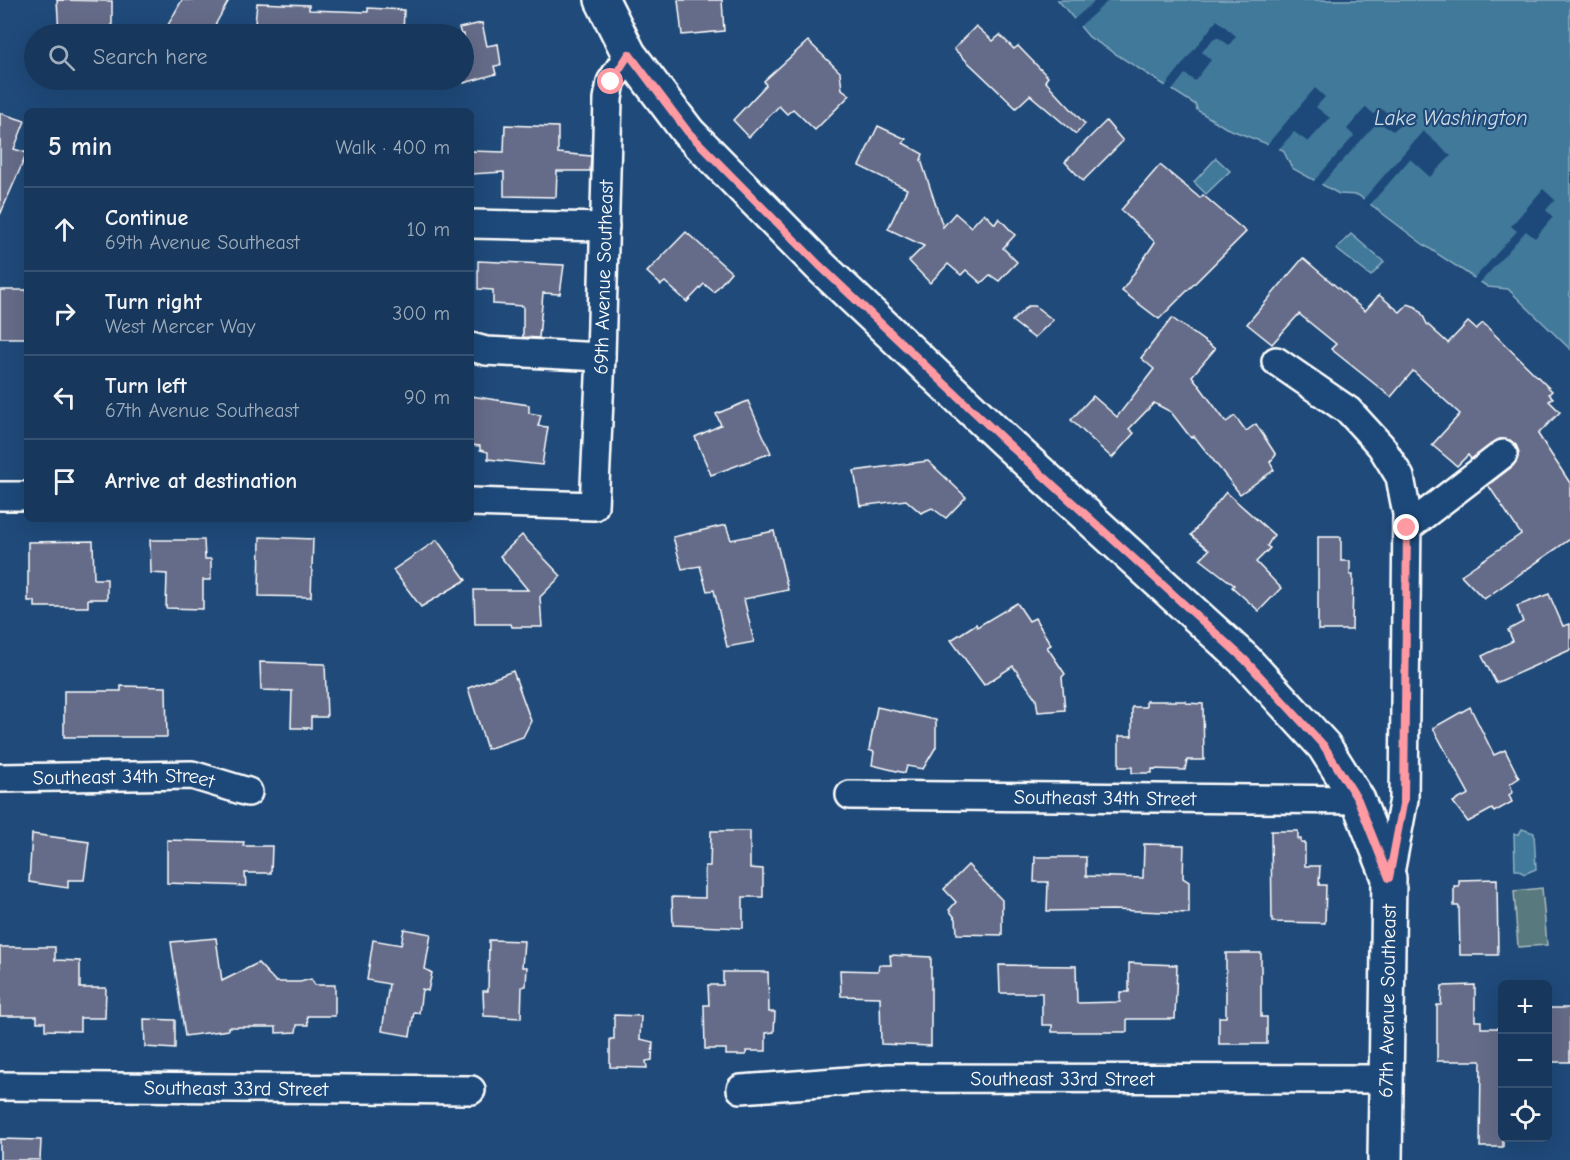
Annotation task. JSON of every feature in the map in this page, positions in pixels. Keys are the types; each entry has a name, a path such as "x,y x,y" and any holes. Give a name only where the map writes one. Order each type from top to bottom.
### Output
{"street":[{"path":"602,0 629,54 688,132 819,265 1004,440 1245,660 1324,746 1358,800 1389,878"},
{"name":"69th Avenue Southeast","path":"474,502 594,506 601,357 608,99 611,82 629,54"},
{"path":"474,224 604,227"},
{"path":"474,348 486,351 601,357"},
{"name":"67th Avenue Southeast","path":"1276,361 1349,411 1381,446 1400,477 1407,514 1404,799 1389,878 1385,1160"},
{"path":"1407,528 1503,454"},
{"path":"0,496 24,496"},
{"name":"Southeast 34th Street","path":"0,778 192,775 248,792"},
{"name":"Southeast 34th Street","path":"850,795 1358,800"},
{"name":"Southeast 33rd Street","path":"741,1089 889,1078 1386,1078"},
{"name":"Southeast 33rd Street","path":"0,1086 471,1090"}],"green space":[{"path":"1542,888 1547,945 1518,947 1514,891"}],"water":[{"name":"Lake Washington","path":"1058,0 1570,0 1570,349 1508,289 1488,287 1424,245 1358,195 1339,194 1292,168 1283,150 1226,128 1197,110 1196,105 1089,37"},
{"path":"1216,158 1230,171 1206,194 1194,182"},
{"path":"1351,234 1384,262 1371,276 1336,249"},
{"path":"1522,829 1534,833 1536,869 1524,874 1515,870 1514,834 1519,834"}],"pier":[{"path":"1096,0 1109,0 1078,28 1072,21"},
{"path":"1217,20 1236,36 1229,45 1219,38 1214,38 1202,52 1211,60 1195,81 1185,74 1171,92 1164,88"},
{"path":"1315,88 1325,97 1316,107 1330,118 1308,142 1294,132 1277,151 1265,147"},
{"path":"1366,107 1374,114 1380,108 1403,123 1393,131 1381,124 1375,125 1319,187 1312,183 1354,136 1347,129"},
{"path":"1423,131 1451,156 1430,177 1410,159 1368,207 1361,202"},
{"path":"1543,189 1555,200 1546,210 1553,217 1535,238 1526,231 1478,285 1472,281 1517,231 1511,226"}],"building":[{"path":"57,0 112,1 112,24 58,24"},
{"path":"182,0 229,0 216,24 169,24"},
{"path":"678,0 722,0 724,31 682,35"},
{"path":"257,3 309,5 309,10 368,12 368,8 404,10 403,24 255,24"},
{"path":"482,23 487,46 498,44 501,65 494,66 496,74 474,80 474,25"},
{"path":"976,26 993,41 1000,35 1014,49 1018,46 1048,77 1045,81 1085,124 1076,134 1030,95 1016,108 954,49"},
{"path":"808,41 840,72 842,89 850,95 815,130 793,109 787,114 779,106 749,137 733,120 766,85 764,81"},
{"path":"0,113 24,121 14,149 24,152 24,160 0,215"},
{"path":"1106,121 1123,141 1083,181 1065,162"},
{"path":"505,125 558,127 558,153 591,156 590,171 557,171 556,197 504,196 504,172 474,174 474,151 504,152"},
{"path":"878,126 906,139 903,143 923,154 921,160 943,227 955,213 971,227 984,213 995,224 999,218 1015,235 1003,248 1017,262 999,281 990,275 981,283 966,270 961,275 948,264 930,283 909,261 924,246 888,229 907,189 859,166"},
{"path":"1160,165 1200,198 1203,195 1246,232 1159,319 1122,291 1155,242 1121,210"},
{"path":"686,232 731,272 714,292 704,284 687,302 665,282 661,285 647,272"},
{"path":"1303,258 1365,311 1379,295 1400,312 1408,304 1416,307 1427,324 1448,343 1468,322 1476,329 1483,323 1552,391 1549,394 1553,398 1549,401 1560,412 1538,434 1570,483 1570,539 1484,599 1461,575 1521,534 1488,485 1513,466 1519,452 1516,445 1510,440 1500,439 1471,459 1468,455 1457,466 1432,445 1460,414 1413,371 1391,397 1331,349 1336,344 1299,314 1272,344 1247,324"},
{"path":"478,261 564,265 560,294 543,293 539,338 523,337 523,306 493,304 493,290 478,289"},
{"path":"0,290 24,290 24,338 0,338"},
{"path":"1028,306 1035,306 1053,320 1034,338 1012,321"},
{"path":"1172,318 1215,349 1192,376 1226,422 1235,416 1246,431 1256,424 1276,455 1270,462 1274,470 1240,494 1194,436 1191,438 1171,412 1154,403 1129,429 1134,433 1112,458 1071,420 1093,396 1117,417 1154,369 1141,358"},
{"path":"474,396 529,405 529,413 541,415 538,426 548,427 542,465 488,459 488,452 480,450 480,446 474,445"},
{"path":"748,401 771,453 711,475 695,437 721,425 716,414"},
{"path":"928,461 966,497 946,518 932,508 921,513 906,500 860,506 854,471"},
{"path":"1226,492 1274,535 1267,546 1270,548 1256,562 1281,588 1259,611 1232,587 1234,585 1200,559 1209,550 1191,535"},
{"path":"726,525 731,540 774,531 788,590 744,599 754,642 727,647 714,590 707,591 700,566 682,569 673,537"},
{"path":"522,535 561,576 540,597 542,627 475,624 474,590 528,590 500,556"},
{"path":"260,537 313,539 311,597 259,596"},
{"path":"1318,537 1341,537 1341,561 1350,561 1350,575 1353,575 1352,630 1318,630"},
{"path":"150,540 204,540 205,559 211,559 211,580 203,580 203,609 166,608 167,574 151,573"},
{"path":"437,540 466,580 421,607 393,570"},
{"path":"93,541 94,579 107,579 107,599 88,599 88,607 35,607 35,601 28,601 28,542"},
{"path":"1549,594 1563,626 1570,624 1570,650 1496,683 1482,656 1513,641 1508,630 1523,622 1517,606"},
{"path":"1017,603 1029,621 1035,618 1051,645 1047,647 1065,674 1062,677 1065,710 1038,712 1036,699 1013,666 984,685 951,640"},
{"path":"260,662 325,664 327,717 311,717 311,728 291,728 292,691 261,690"},
{"path":"513,671 531,721 523,737 487,749 468,688"},
{"path":"121,686 166,687 167,737 64,737 64,691 121,691"},
{"path":"1146,701 1186,701 1186,703 1203,704 1204,760 1187,760 1185,770 1152,769 1152,773 1132,773 1132,767 1119,767 1119,736 1132,736 1132,707 1146,707"},
{"path":"877,707 936,720 936,747 923,769 907,766 905,773 872,765 874,752 869,750"},
{"path":"1470,707 1494,755 1505,750 1519,778 1510,784 1513,792 1509,795 1512,802 1494,812 1492,809 1468,822 1453,802 1469,794 1433,728"},
{"path":"711,831 750,831 750,868 763,869 763,897 743,897 743,928 673,925 672,897 705,898 705,866 710,866"},
{"path":"1271,831 1298,831 1298,839 1301,839 1301,843 1305,843 1305,866 1320,866 1319,885 1326,885 1325,923 1272,922"},
{"path":"32,834 89,842 84,880 68,880 68,888 29,882"},
{"path":"167,840 244,842 243,846 272,846 271,873 245,873 246,886 167,883"},
{"path":"1144,844 1184,845 1183,878 1189,882 1189,913 1113,910 1047,911 1048,882 1034,882 1035,857 1086,857 1086,876 1143,878"},
{"path":"968,865 1002,900 1002,935 957,934 956,919 949,910 956,902 944,889"},
{"path":"1497,879 1498,955 1460,955 1459,906 1454,906 1454,886 1459,886 1459,880"},
{"path":"404,929 431,934 425,969 432,973 428,991 422,989 419,1013 414,1012 410,1036 382,1031 389,984 367,980 373,940 401,945"},
{"path":"216,938 222,981 258,963 276,982 300,982 311,979 315,985 335,985 335,1016 307,1016 308,1025 297,1025 296,1032 276,1033 276,1027 228,1027 228,1030 185,1036 171,942"},
{"path":"489,940 524,941 522,967 527,967 526,986 522,987 521,1018 484,1016 483,991 488,991"},
{"path":"0,947 55,947 55,960 80,961 80,988 106,988 105,1018 80,1018 80,1031 45,1030 45,1022 37,1022 37,1016 0,1016"},
{"path":"1226,953 1261,953 1261,1017 1267,1017 1267,1044 1219,1044 1219,1017 1226,1017"},
{"path":"890,955 931,957 931,1046 881,1044 880,997 841,996 840,970 878,971 879,965 891,965"},
{"path":"1129,963 1177,965 1175,1019 1127,1019 1127,1032 1052,1032 1052,1025 1042,1025 1042,993 1000,993 999,965 1076,966 1077,1003 1120,1002 1120,992 1129,992"},
{"path":"723,972 768,972 769,1012 775,1012 774,1032 766,1033 766,1051 746,1051 746,1055 726,1055 726,1049 705,1049 704,1005 709,1005 708,985 723,985"},
{"path":"1475,985 1475,1021 1481,1021 1481,1028 1498,1028 1498,1142 1503,1142 1503,1147 1480,1147 1481,1061 1437,1061 1437,1005 1441,1005 1442,986"},
{"path":"1552,1008 1570,1008 1570,1062 1552,1062"},
{"path":"614,1015 641,1016 640,1039 653,1042 652,1060 646,1061 647,1068 610,1067 610,1039 614,1039"},
{"path":"144,1019 175,1020 175,1049 145,1047"},
{"path":"0,1139 41,1140 40,1160 0,1160"}],"route":[{"path":"611,82 629,54 688,132 819,265 1004,440 1245,660 1324,746 1358,800 1389,878 1404,799 1407,528"}]}
